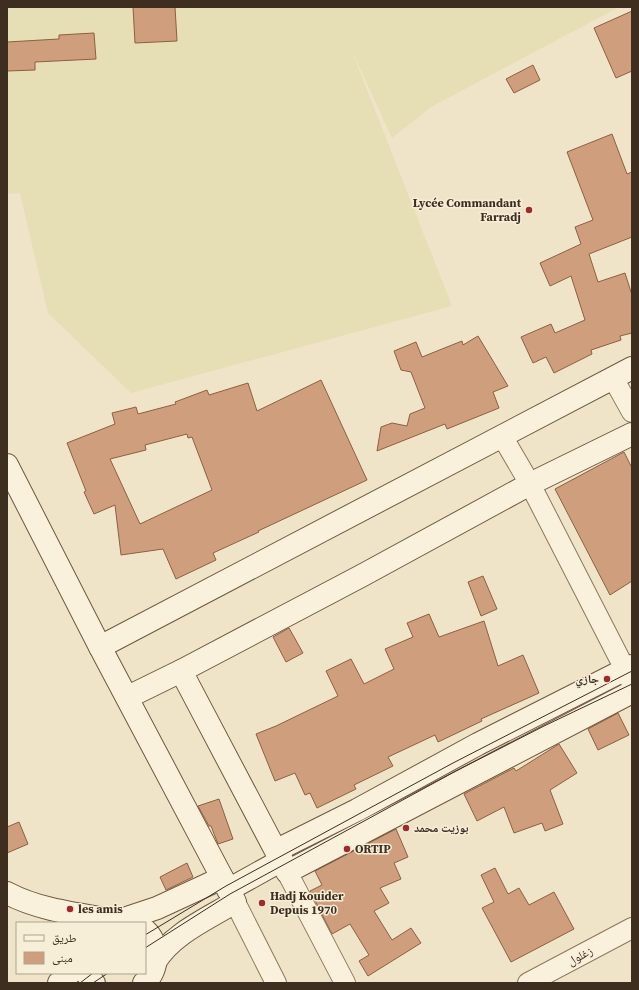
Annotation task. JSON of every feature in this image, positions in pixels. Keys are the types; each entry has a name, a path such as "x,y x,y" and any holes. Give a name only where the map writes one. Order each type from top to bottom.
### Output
{"main road":[{"path":"100,647 632,368"},
{"path":"128,697 181,671 363,575 530,484 632,434"},
{"path":"7,465 100,647 128,697 228,890"},
{"path":"181,671 282,861"},
{"path":"282,861 357,810 478,744 630,673"},
{"path":"151,975 164,949 228,890 282,861 632,692"},
{"path":"12,896 55,909 118,921 168,903 228,890"},
{"path":"12,896 49,922"},
{"path":"146,932 153,942 156,952 151,975"},
{"path":"59,983 69,974"},
{"path":"87,974 94,983"}],"street":[{"path":"613,378 632,412"},
{"path":"502,436 530,484 630,673"},
{"path":"282,861 345,983"},
{"path":"228,890 276,983"},
{"name":"زغلول","path":"528,983 632,928"}],"shaded area":[{"path":"7,7 619,7 431,107 392,138 351,49 452,306 131,393 48,313 20,193 7,194"}],"building":[{"path":"133,7 175,7 177,41 135,43"},
{"path":"632,11 632,71 616,78 594,28"},
{"path":"94,33 96,59 35,62 35,70 7,71 7,42 59,39 59,35"},
{"path":"533,65 540,80 514,93 506,79"},
{"path":"612,134 627,174 632,172 632,237 589,254 598,282 625,273 632,295 632,333 620,336 621,340 591,350 592,354 554,373 546,357 533,363 521,337 551,324 555,333 585,320 571,276 550,286 540,263 581,244 575,227 593,220 567,152"},
{"path":"478,336 508,386 493,392 499,408 447,429 445,424 377,451 381,427 392,423 407,426 410,414 425,408 411,372 401,370 394,351 416,342 422,357 462,341 463,345"},
{"path":"321,380 367,480 213,553 216,560 176,579 163,549 121,555 115,505 94,514 84,492 86,491 67,443 115,424 112,413 136,407 138,414 176,404 175,402 207,390 209,395 248,383 257,411","holes":["187,434 188,438 192,437 212,490 140,524 110,459 146,450 145,445"]},
{"path":"624,452 632,468 632,581 610,595 555,489"},
{"path":"483,576 497,609 481,616 468,582"},
{"path":"429,614 439,637 484,621 498,666 523,655 539,693 481,719 482,721 438,742 435,735 388,757 393,766 354,785 356,789 317,808 310,793 305,795 295,773 275,781 256,734 338,696 326,671 351,659 364,684 394,669 385,649 413,637 407,623"},
{"path":"289,628 303,653 286,662 273,637"},
{"path":"618,713 629,735 598,750 588,729"},
{"path":"559,744 577,773 550,790 563,824 545,831 542,823 514,833 504,807 477,821 464,794 514,768 516,771"},
{"path":"219,799 233,839 218,844 211,826 209,826 198,806"},
{"path":"19,822 28,844 7,853 7,827"},
{"path":"396,829 408,857 394,863 401,879 380,888 389,903 374,911 392,940 411,928 421,943 368,976 359,961 369,955 350,924 332,934 310,891 322,885 315,871"},
{"path":"187,863 193,877 166,890 160,877"},
{"path":"495,868 508,894 519,888 529,905 554,892 574,929 511,962 482,908 494,902 481,875"}],"tram line":[{"path":"146,934 226,886 453,763 632,671"},
{"path":"146,947 230,894 456,771 544,726 632,684"},
{"path":"80,983 92,974"},
{"path":"93,983 106,974"}],"place":[{"name":"Lycée Commandant Farradj","path":"529,210"},
{"name":"جازي","path":"607,679"},
{"name":"بوزيت محمد","path":"406,828"},
{"name":"ORTIP","path":"347,849"},
{"name":"Hadj Kouider Depuis 1970","path":"262,903"},
{"name":"les amis","path":"70,909"}]}
